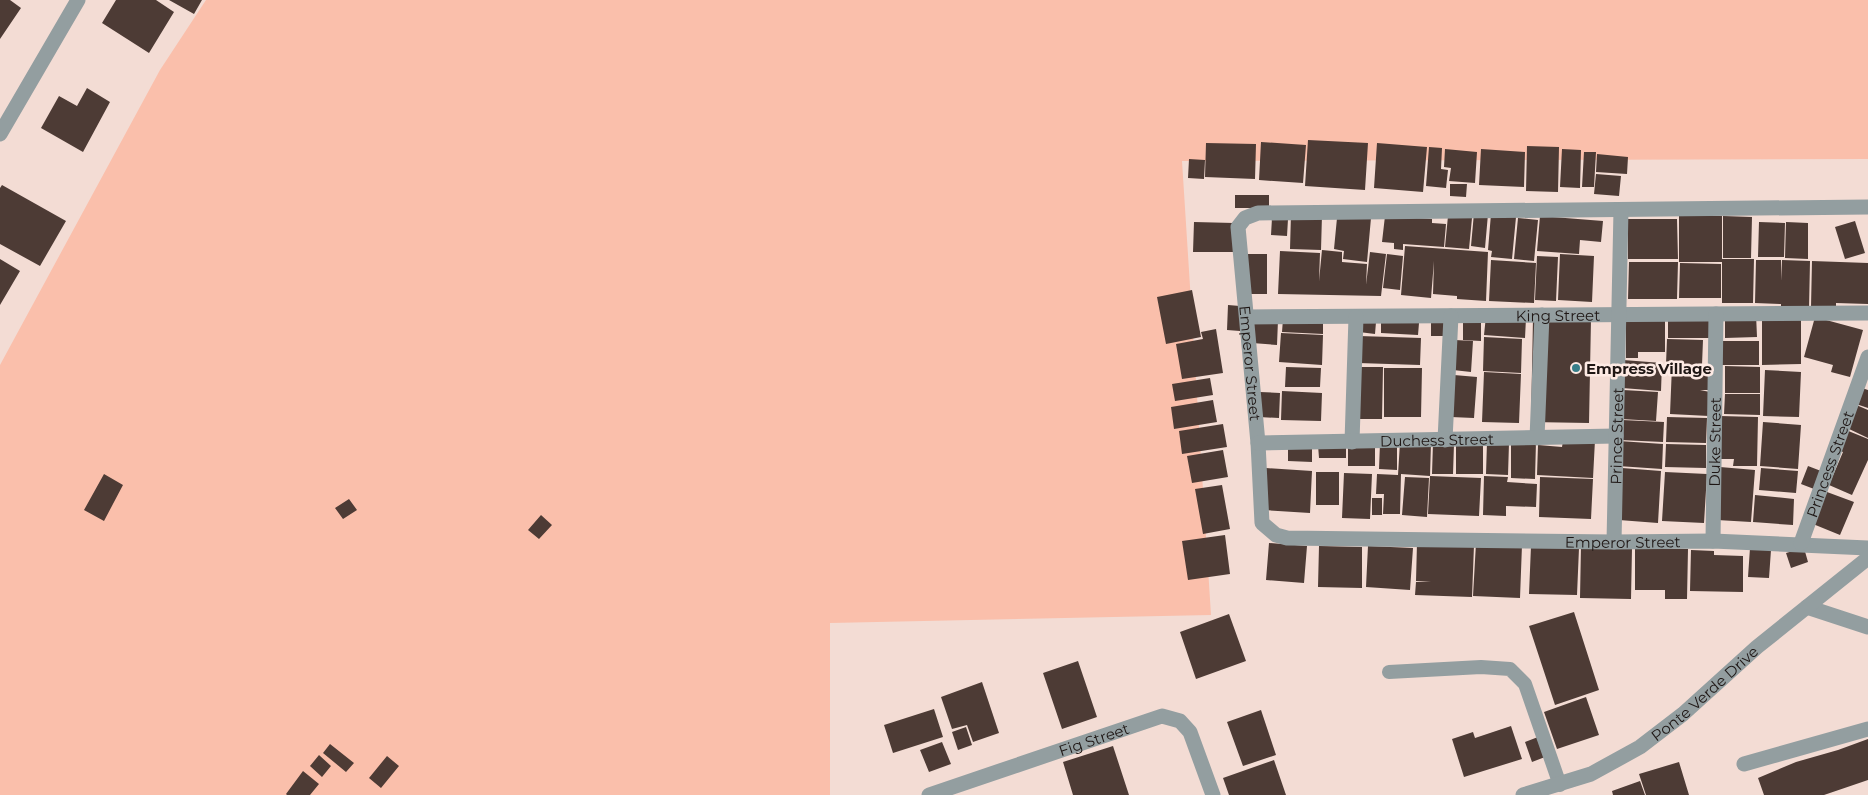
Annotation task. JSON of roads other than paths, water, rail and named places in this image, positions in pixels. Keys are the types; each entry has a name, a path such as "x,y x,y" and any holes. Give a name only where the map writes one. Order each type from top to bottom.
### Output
{"street":[{"path":"0,134 78,0"},
{"name":"Emperor Street","path":"1868,208 1258,214 1245,218 1238,227 1258,443 1262,523 1276,535 1287,538 1614,542 1713,541 1801,543 1868,548"},
{"name":"Prince Street","path":"1614,542 1621,210"},
{"name":"King Street","path":"1247,317 1868,313"},
{"name":"Duke Street","path":"1713,541 1716,314"},
{"path":"1537,438 1542,315"},
{"path":"1445,440 1451,316"},
{"path":"1352,442 1356,317"},
{"name":"Princess Street","path":"1801,543 1868,357"},
{"name":"Duchess Street","path":"1258,443 1616,436"},
{"name":"Ponte Verde Drive","path":"1523,795 1560,785 1608,766 1640,747 1683,714 1757,647 1868,558"},
{"path":"1807,607 1868,627"},
{"name":"Fig Street","path":"929,795 1162,716 1180,721 1190,732 1213,795"},
{"path":"1744,764 1868,729"}],"lane":[{"path":"1389,672 1481,667 1510,668 1526,684 1560,785"}],"place":[{"name":"Empress Village","path":"1576,368"}]}
